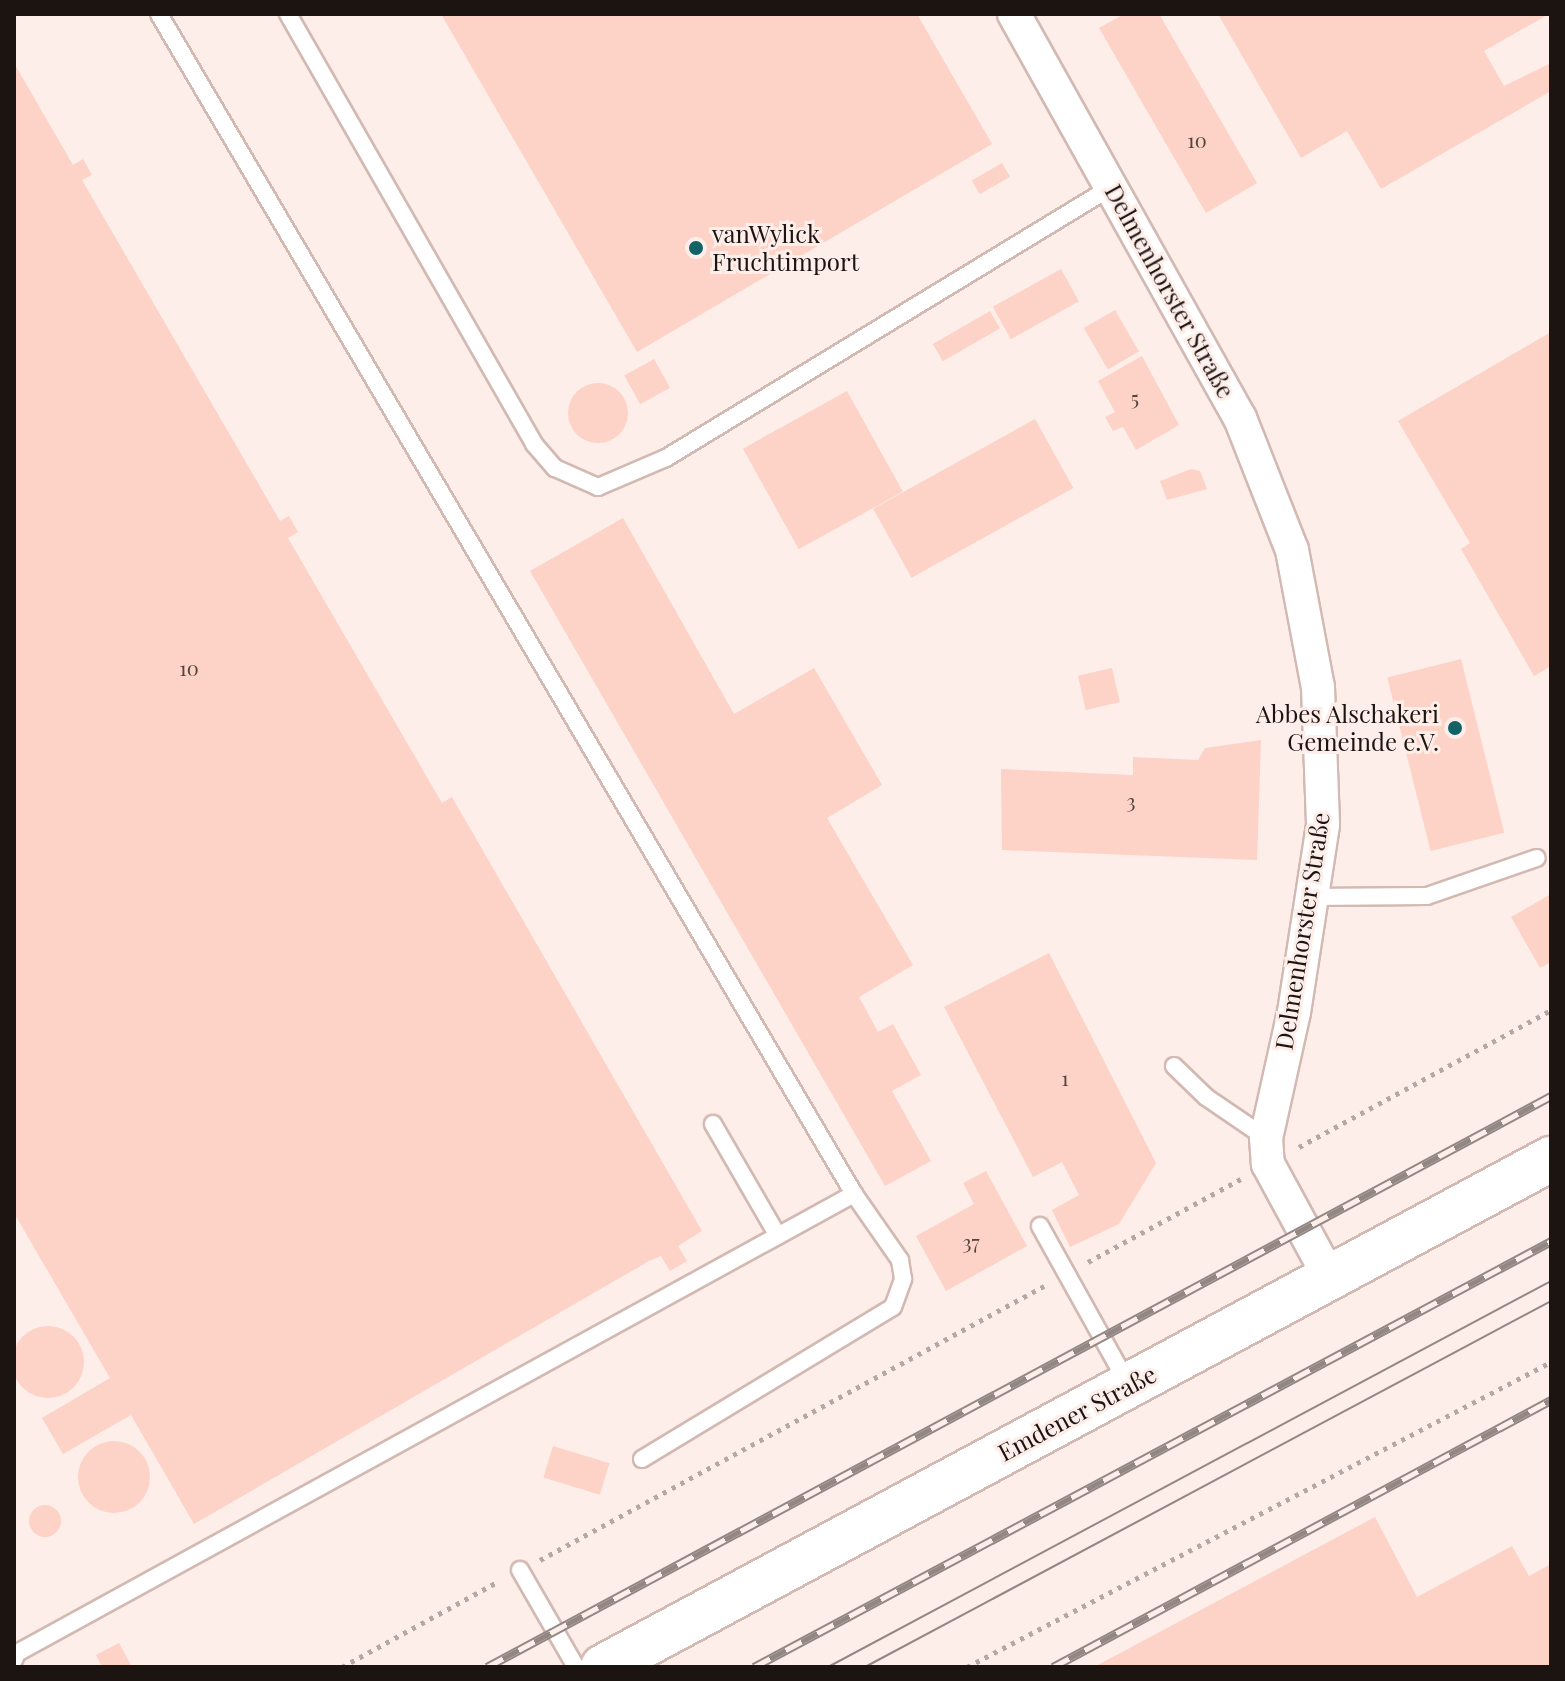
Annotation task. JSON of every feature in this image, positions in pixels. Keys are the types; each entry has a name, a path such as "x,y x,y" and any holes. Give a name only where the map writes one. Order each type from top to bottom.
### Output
{"street":[{"name":"Delmenhorster Straße","path":"1016,15 1240,418 1292,550 1318,687 1323,825 1294,1012 1267,1151"},
{"path":"1267,1151 1330,1278"},
{"name":"Emdener Straße","path":"605,1667 1551,1159"}],"lane":[{"path":"159,14 854,1194 900,1260 901,1293 893,1307 642,1459"},
{"path":"288,14 534,444 555,468 598,487 666,458 1113,186"},
{"path":"1311,897 1427,896 1537,858"},
{"path":"1174,1066 1267,1151"},
{"path":"713,1124 778,1236"},
{"path":"15,1653 854,1194"},
{"path":"1040,1226 1129,1386"},
{"path":"520,1570 576,1667"}],"path":[{"path":"342,1667 1068,1273 1267,1151 1551,1010"},
{"path":"967,1667 1551,1362"}],"building":[{"name":"vanWylick Fruchtimport","path":"441,14 917,14 992,144 637,352"},
{"path":"1124,14 1159,14 1257,183 1206,213 1099,28"},
{"path":"1218,14 1549,14 1484,51 1504,86 1551,63 1551,91 1381,189 1347,131 1301,158"},
{"path":"14,63 73,165 83,159 92,175 82,180 280,521 289,516 298,532 288,538 442,803 452,797 702,1231 678,1246 687,1261 670,1271 661,1256 649,1261 194,1524 131,1415 63,1454 42,1418 110,1378 14,1213"},
{"path":"1002,163 1010,177 980,194 972,180"},
{"path":"1061,269 1079,301 1011,339 993,307"},
{"path":"1115,310 1139,352 1108,370 1084,328"},
{"path":"990,311 1000,328 943,361 933,344"},
{"path":"1551,332 1551,666 1534,676 1461,549 1470,543 1398,421"},
{"path":"1142,356 1179,425 1136,450 1123,427 1113,431 1105,417 1115,412 1098,381"},
{"path":"654,359 670,388 640,404 624,375"},
{"path":"598,383 610,385 619,392 626,401 626,425 619,434 610,441 598,443 586,441 577,434 570,425 568,413 570,401 577,392 586,385"},
{"path":"847,391 903,492 799,549 743,449"},
{"path":"1035,419 1073,488 911,578 873,509"},
{"path":"1191,469 1200,471 1207,489 1167,500 1160,481"},
{"path":"623,518 734,714 814,668 882,785 827,818 913,965 859,997 878,1032 893,1024 921,1075 892,1091 931,1161 885,1186 530,571"},
{"path":"1461,659 1504,833 1431,851 1387,677"},
{"path":"1112,668 1120,702 1086,710 1078,676"},
{"path":"1261,740 1257,860 1002,850 1001,769 1133,775 1133,757 1198,760 1205,748"},
{"path":"1551,894 1551,962 1540,968 1511,917"},
{"path":"1049,953 1156,1163 1119,1224 1070,1247 1052,1210 1079,1195 1062,1162 1033,1177 944,1007"},
{"path":"986,1171 1027,1246 946,1291 916,1236 974,1204 963,1183"},
{"path":"48,1326 68,1332 78,1342 84,1362 78,1382 68,1392 48,1398 28,1392 18,1382 12,1362 18,1342 28,1332"},
{"path":"114,1441 134,1447 144,1457 150,1477 144,1497 134,1507 114,1513 94,1507 84,1497 78,1477 84,1457 94,1447"},
{"path":"553,1446 609,1463 600,1495 543,1478"},
{"path":"45,1505 56,1510 61,1521 56,1532 45,1537 34,1532 29,1521 34,1510"},
{"path":"1375,1517 1417,1597 1512,1546 1529,1576 1551,1564 1551,1667 1094,1667"},
{"path":"119,1643 132,1667 102,1667 96,1655"}],"tram line":[{"path":"828,1667 1551,1281"},
{"path":"865,1667 1551,1301"}],"railway":[{"path":"487,1667 1551,1096"},
{"path":"754,1667 1551,1241"},
{"path":"1053,1667 1551,1400"}],"place":[{"name":"vanWylick Fruchtimport","path":"696,248"},
{"name":"Abbes Alschakeri Gemeinde e.V.","path":"1455,728"}]}
